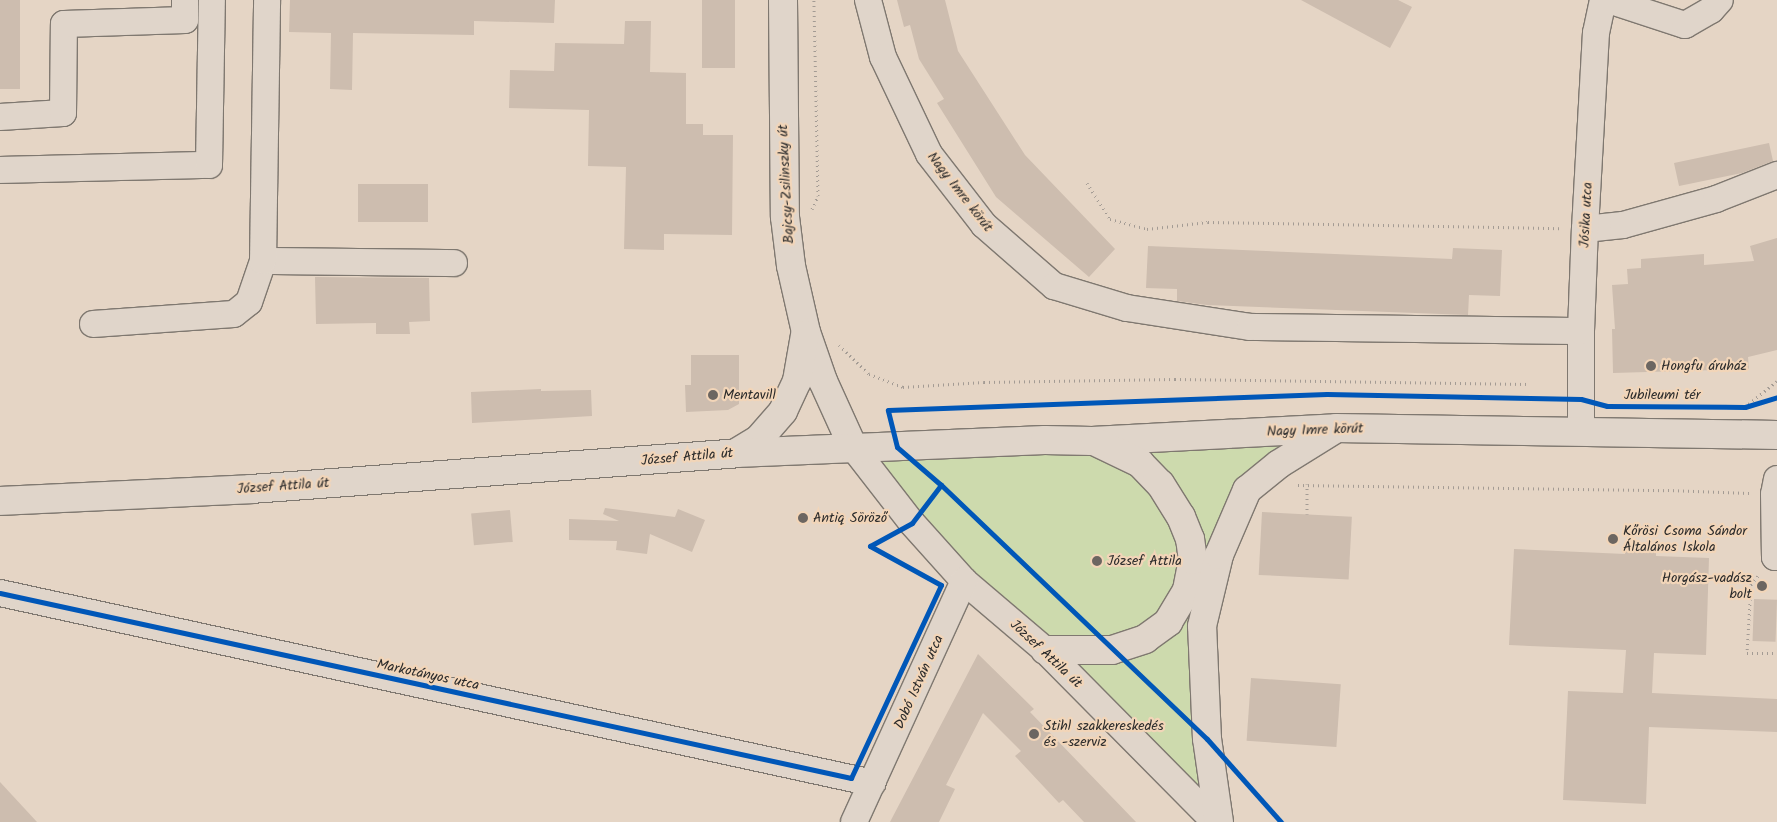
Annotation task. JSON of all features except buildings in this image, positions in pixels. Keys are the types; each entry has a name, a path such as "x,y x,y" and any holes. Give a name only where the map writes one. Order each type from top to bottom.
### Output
{"main road":[{"name":"Bajcsy-Zsilinszky út","path":"783,0 785,217 791,266 806,332 823,381 853,447"},
{"path":"736,453 758,440 783,411 797,381 806,332"},
{"path":"1219,822 1207,739 1202,626 1219,555 1247,490 1279,464 1336,428"},
{"name":"Nagy Imre körút","path":"853,447 1092,441 1336,428 1777,435"},
{"path":"1044,650 1112,650 1145,639 1168,622 1187,590 1193,560 1190,539 1160,484 1140,463 1092,441"},
{"name":"József Attila út","path":"0,501 251,489 736,453 853,447"}],"street":[{"path":"0,117 63,113 64,24 185,20 185,0"},
{"path":"0,170 209,166 212,0"},
{"path":"93,324 234,314 249,302 263,261 267,0"},
{"name":"Nagy Imre körút","path":"868,0 883,56 929,154 984,225 1054,286 1127,308 1250,327 1581,331"},
{"name":"Jósika utca","path":"1582,431 1581,331 1585,228 1596,33 1602,0"},
{"path":"1608,0 1685,25 1711,10 1720,0"},
{"path":"1585,228 1623,225 1707,202 1777,174"},
{"path":"263,261 454,263"},
{"name":"József Attila út","path":"853,447 912,523 964,581 1044,650 1215,822"},
{"path":"1776,487 1776,557"},
{"name":"Dobó István utca","path":"854,822 964,581"},
{"name":"Markotányos utca","path":"0,594 872,783"}],"path":[{"path":"1086,183 1110,218 1147,229 1208,222 1585,228"},
{"path":"1745,407 1777,381"},
{"path":"1736,407 1745,407 1761,402"},
{"path":"1306,514 1307,484"},
{"path":"1290,486 1307,484 1668,490 1776,487"},
{"path":"1776,557 1751,584 1747,653 1777,652"}],"green space":[{"path":"1336,428 1247,490 1202,627 1219,822 1045,650 853,447"}],"cycle path":[{"name":"Jubileumi tér","path":"1281,822 1207,739 941,485 897,447 888,410 1327,394 1581,399 1607,406 1745,407 1777,397"},
{"path":"0,593 851,778 941,585 870,546 912,523 941,485"}],"place":[{"name":"Hongfu áruház","path":"1651,366"},
{"name":"Mentavill","path":"713,395"},
{"name":"Antiq Söröző","path":"803,518"},
{"name":"Kőrösi Csoma Sándor Általános Iskola","path":"1613,539"},
{"name":"József Attila","path":"1097,561"},
{"name":"Horgász-vadász bolt","path":"1762,586"},
{"name":"Stihl szakkereskedés és -szerviz","path":"1034,734"}]}
